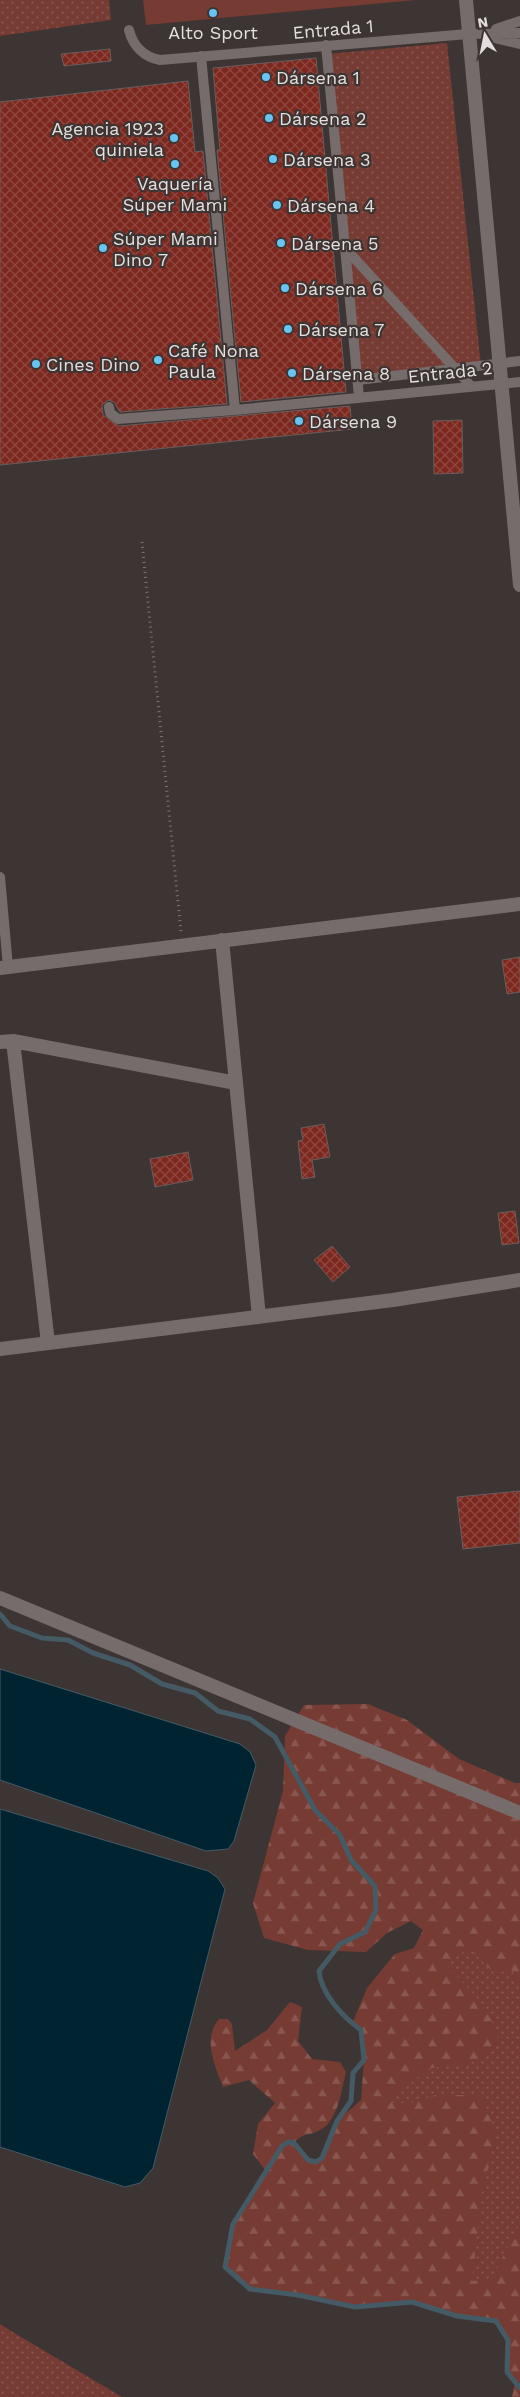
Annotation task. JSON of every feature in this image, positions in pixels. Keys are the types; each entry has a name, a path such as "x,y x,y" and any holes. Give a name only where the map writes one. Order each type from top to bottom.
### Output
{"street":[{"path":"466,0 520,585"},
{"path":"4,967 520,904"},
{"path":"222,940 259,1317"},
{"path":"48,1343 7,1042 236,1083"},
{"path":"0,1349 393,1300 520,1280"},
{"path":"0,1598 520,1813"}],"lane":[{"name":"Entrada 1","path":"468,34 507,27 520,22"},
{"name":"Entrada 1","path":"129,30 137,47 152,58 160,60 468,34 520,33"},
{"name":"Entrada 1","path":"468,34 520,44"},
{"path":"326,45 359,398"},
{"path":"201,56 235,410"},
{"path":"346,249 470,386"},
{"name":"Entrada 2","path":"358,380 520,361"},
{"name":"Entrada 2","path":"109,407 110,413 118,419 235,410 520,382"},
{"path":"0,877 4,967"}],"path":[{"path":"142,542 182,945"}],"green space":[{"path":"0,0 109,0 111,20 0,36"},
{"name":"Alto Sport","path":"143,0 416,0 146,25"},
{"path":"447,43 481,366 358,380 327,54"},
{"path":"368,1704 407,1720 459,1759 515,1783 520,1783 520,1989 512,1970 494,1973 469,1948 446,1964 484,2007 490,2016 499,2041 482,2061 432,2068 398,2092 390,2103 411,2103 436,2095 482,2095 496,2135 482,2193 472,2281 492,2278 520,2223 520,2397 512,2397 515,2382 507,2372 508,2340 496,2321 457,2316 412,2302 355,2307 298,2295 250,2289 225,2267 233,2224 266,2171 253,2154 258,2124 275,2103 249,2080 223,2087 212,2053 211,2035 214,2027 219,2019 228,2019 232,2024 235,2051 267,2030 290,2002 302,2007 298,2041 312,2059 340,2062 346,2072 338,2106 330,2121 325,2127 303,2136 294,2143 308,2160 316,2162 322,2158 337,2121 361,2100 364,2060 361,2030 352,2024 367,1988 395,1954 414,1948 423,1930 411,1921 387,1933 366,1952 308,1950 264,1938 253,1903 283,1791 285,1736 304,1705"},
{"path":"520,1886 520,2332 459,2290 371,2119 437,1944"},
{"path":"0,2324 11,2331 122,2397 0,2397"}],"water":[{"path":"0,1669 240,1744 250,1752 256,1765 234,1841 228,1849 206,1851 0,1780"},
{"path":"0,1809 208,1871 218,1878 225,1889 153,2168 140,2183 125,2187 0,2147"}],"building":[{"path":"110,49 111,61 64,66 61,54"},
{"path":"316,58 346,392 241,402 217,150 220,150 213,68"},
{"name":"Súper Mami Dino 7","path":"188,81 195,152 203,151 227,404 120,412 114,402 108,400 102,405 103,415 119,426 350,406 352,429 0,465 0,102"},
{"path":"462,420 463,473 434,474 433,421"},
{"path":"520,957 520,992 507,994 502,960"},
{"path":"324,1124 330,1157 312,1160 315,1177 302,1179 298,1141 303,1140 301,1128"},
{"path":"188,1152 193,1180 155,1187 150,1159"},
{"path":"515,1211 519,1243 502,1245 498,1213"},
{"path":"332,1246 350,1267 333,1282 314,1260"},
{"path":"520,1491 520,1543 463,1549 457,1497"}],"waterway":[{"path":"0,1614 10,1626 42,1638 68,1640 93,1653 130,1665 162,1684 195,1693 218,1711 250,1719 275,1737 315,1810 340,1835 351,1860 375,1886 376,1910 365,1932 340,1944 319,1971 328,1996 347,2019 361,2030 364,2060 353,2073 351,2101 337,2121 322,2158 316,2162 308,2160 294,2143 288,2142 282,2146 233,2224 225,2267 250,2289 298,2295 355,2307 412,2302 457,2316 496,2321 508,2340 507,2372 520,2388"}],"place":[{"name":"Alto Sport","path":"213,13"},
{"name":"Dársena 1","path":"266,77"},
{"name":"Dársena 2","path":"269,118"},
{"name":"Agencia 1923 quiniela","path":"174,138"},
{"name":"Dársena 3","path":"273,159"},
{"name":"Vaquería Súper Mami","path":"175,164"},
{"name":"Dársena 4","path":"277,205"},
{"name":"Dársena 5","path":"281,243"},
{"name":"Súper Mami Dino 7","path":"103,248"},
{"name":"Dársena 6","path":"285,288"},
{"name":"Dársena 7","path":"288,329"},
{"name":"Café Nona Paula","path":"158,360"},
{"name":"Cines Dino","path":"36,364"},
{"name":"Dársena 8","path":"292,373"},
{"name":"Dársena 9","path":"299,421"}]}
